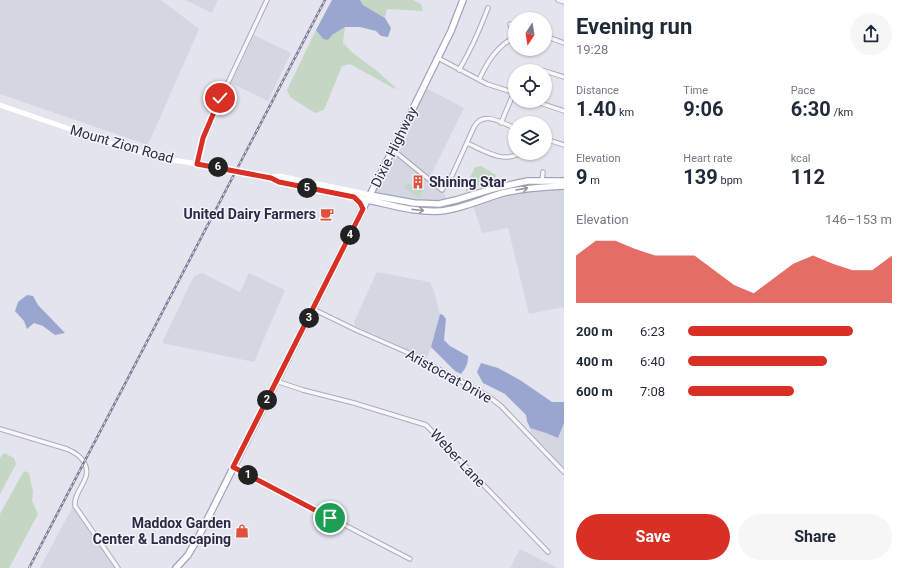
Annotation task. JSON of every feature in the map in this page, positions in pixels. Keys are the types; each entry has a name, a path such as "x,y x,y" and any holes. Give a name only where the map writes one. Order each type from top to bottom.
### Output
{"main road":[{"name":"Dixie Highway","path":"176,568 194,546 393,150 451,31 463,0"},
{"name":"Mount Zion Road","path":"0,105 131,150 167,159 271,178 279,182 354,197 439,204 492,189 528,181 564,181"},
{"name":"Mount Zion Road","path":"271,178 280,176 352,191 369,198 416,210 440,211 529,188 564,186"},
{"path":"354,197 363,209"}],"street":[{"path":"197,164 203,138 218,102 266,0"},
{"path":"558,0 564,2"},
{"path":"459,70 466,59 481,27 488,8"},
{"path":"552,39 564,43"},
{"path":"479,80 496,50 508,41"},
{"path":"438,58 487,84 508,89"},
{"path":"552,73 564,77"},
{"path":"552,107 564,111"},
{"path":"502,123 508,108"},
{"path":"393,150 442,190 450,180 476,124 481,119 490,118 508,125"},
{"path":"552,141 564,145"},
{"path":"467,143 500,157 508,157"},
{"path":"542,181 543,172"},
{"name":"Aristocrat Drive","path":"313,309 411,354 488,396 502,406 564,472"},
{"name":"Weber Lane","path":"276,381 426,425 548,552"},
{"path":"0,430 67,449 76,453 82,458 86,465 87,473 76,497 75,506 118,568"},
{"path":"233,467 410,559"}],"shaded area":[{"path":"0,0 161,0 199,29 148,145 0,94"},
{"path":"185,0 218,0 212,13"},
{"path":"254,35 291,53 268,101 231,83"},
{"path":"424,87 464,108 429,179 442,190 448,202 439,204 370,195"},
{"path":"564,181 564,307 529,314 508,228 482,233 470,196 518,183"},
{"path":"377,272 430,282 440,314 427,358 355,326 354,322"},
{"path":"202,273 240,292 249,273 285,290 254,362 162,343 194,276"},
{"path":"564,423 564,468 531,433 530,428 558,438"},
{"path":"75,506 118,568 40,568 72,508"},
{"path":"520,549 557,568 510,568"}],"green space":[{"path":"360,0 413,0 421,4 423,11 387,9 385,18 363,5"},
{"path":"345,27 343,43 396,88 395,89 350,64 342,66 324,110 315,113 290,97 287,90 316,30 323,39"},
{"path":"481,166 496,175 494,184 476,186 466,192 466,186 475,167"},
{"path":"408,183 413,187 416,187 417,185 424,190 419,198 405,188"},
{"path":"4,453 14,458 16,464 0,494 0,458"},
{"path":"24,471 29,473 33,492 32,501 38,514 9,568 0,568 0,514"}],"water":[{"path":"332,0 360,0 363,5 385,18 391,28 388,37 381,36 376,31 360,27 345,27 332,35 328,40 323,39 316,30"},
{"path":"27,295 33,296 38,305 65,333 55,335 43,326 34,323 27,329 24,321 15,311 18,302"},
{"path":"440,314 446,319 444,340 450,346 468,356 468,361 461,374 455,371 431,347"},
{"path":"481,363 498,368 520,380 552,402 564,402 564,423 558,438 530,428 526,415 505,394 483,383 477,372"}],"railway":[{"path":"29,568 325,0"}],"place":[{"name":"Shining Star","path":"418,182"},
{"name":"United Dairy Farmers","path":"327,214"},
{"name":"Maddox Garden Center & Landscaping","path":"242,531"}],"route":[{"path":"220,98 203,138 197,164 271,178 279,182 354,197 363,209 233,467 330,518"}]}
